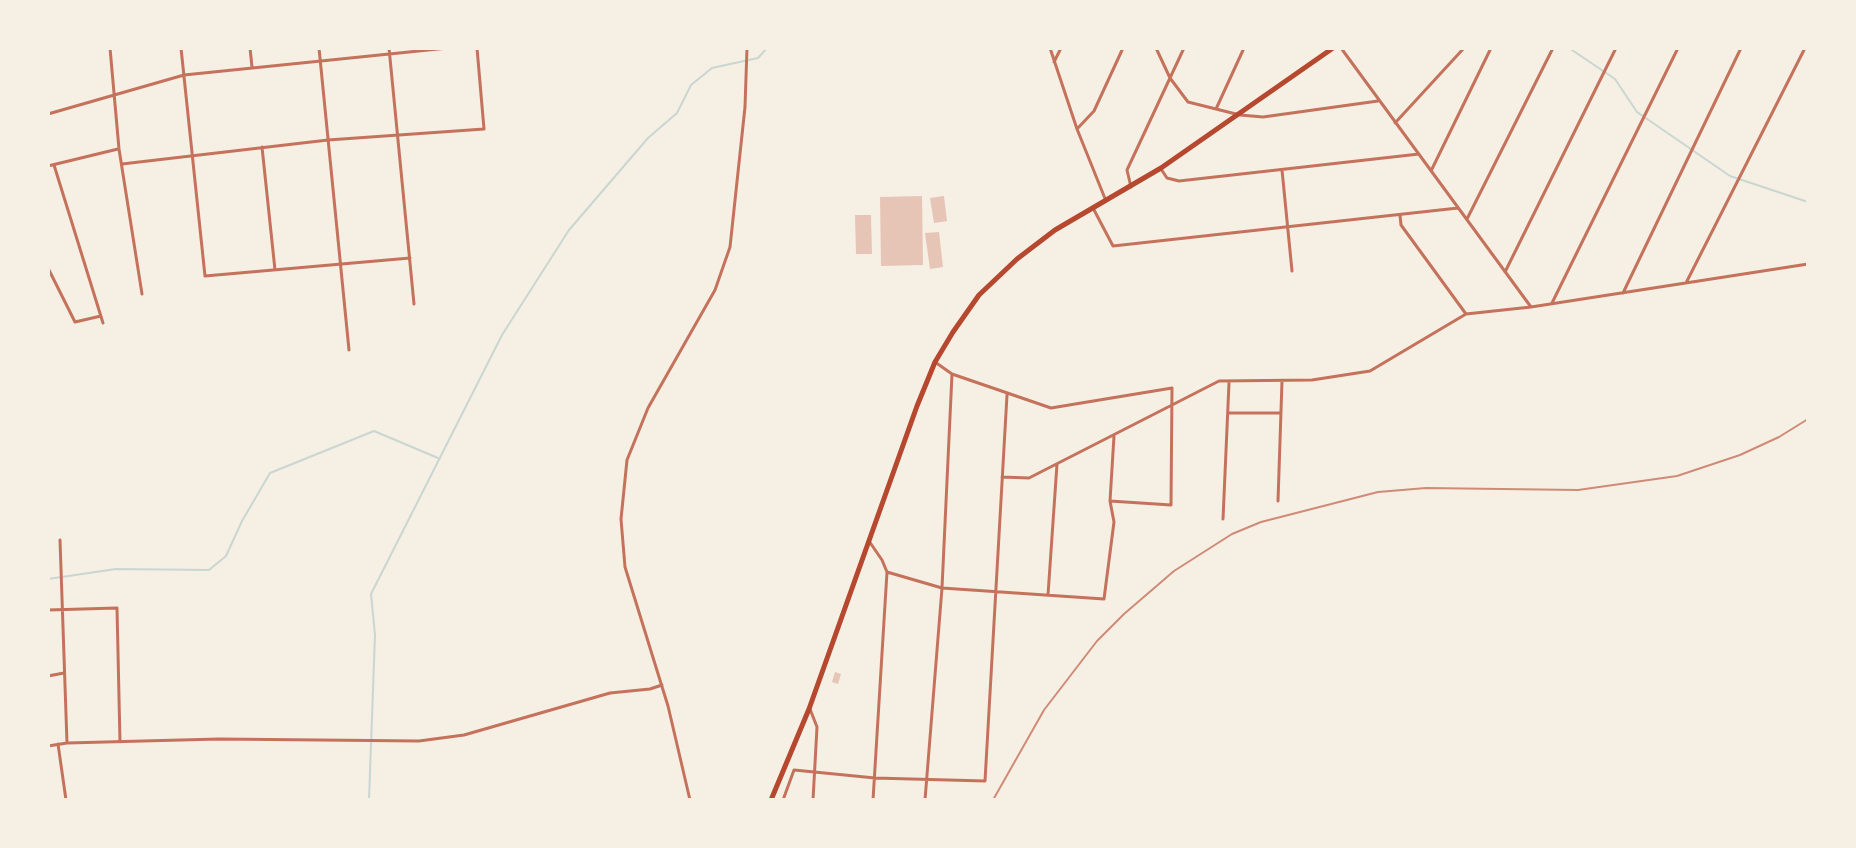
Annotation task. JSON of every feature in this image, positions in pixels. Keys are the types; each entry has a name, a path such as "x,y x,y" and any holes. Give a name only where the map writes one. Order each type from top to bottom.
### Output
{"highway":[{"path":"771,800 809,709 935,362 970,307 999,275 1045,238 1161,168 1333,48"}],"street":[{"path":"110,48 119,149 142,294"},
{"path":"181,48 205,276 410,258"},
{"path":"250,48 252,67"},
{"path":"319,48 349,350"},
{"path":"48,114 184,75 389,51 448,48"},
{"path":"122,164 328,140 484,129 477,48"},
{"path":"1050,48 1077,129 1106,201"},
{"path":"1054,62 1061,48"},
{"path":"1077,129 1094,111 1123,48"},
{"path":"1156,48 1170,78 1188,102 1240,115 1263,117 1379,101"},
{"path":"1131,187 1127,170 1184,48"},
{"path":"1216,109 1244,48"},
{"path":"1341,48 1531,307"},
{"path":"1395,123 1464,48"},
{"path":"1431,171 1491,48"},
{"path":"1467,219 1553,48"},
{"path":"1505,272 1616,48"},
{"path":"1551,304 1678,48"},
{"path":"1623,293 1741,48"},
{"path":"1686,283 1805,49"},
{"path":"690,800 662,685 625,567 621,519 627,460 648,408 715,290 730,247 745,107 747,50"},
{"path":"389,51 414,304"},
{"path":"262,147 275,270"},
{"path":"48,166 119,149"},
{"path":"1161,168 1167,178 1179,181 1419,154"},
{"path":"54,165 103,323"},
{"path":"1282,170 1292,271"},
{"path":"1093,208 1113,246 1458,208"},
{"path":"1400,215 1401,225 1466,314"},
{"path":"1002,477 1029,478 1219,381 1312,380 1370,371 1466,314 1531,307 1808,264"},
{"path":"48,268 75,322 101,316"},
{"path":"935,362 952,374 1051,408 1172,388 1171,505 1110,501"},
{"path":"925,800 942,588 952,374"},
{"path":"1278,501 1282,381"},
{"path":"1223,519 1229,382"},
{"path":"783,800 794,770 875,778 985,781 1007,395"},
{"path":"1228,413 1281,413"},
{"path":"887,572 942,588 1104,599 1114,522 1110,501 1114,436"},
{"path":"1048,595 1057,464"},
{"path":"60,540 67,743"},
{"path":"869,541 887,572 873,800"},
{"path":"48,610 117,608 120,742"},
{"path":"48,676 65,673"},
{"path":"48,746 219,739 419,741 464,735 610,693 662,685"},
{"path":"809,709 817,727 813,800"},
{"path":"58,744 66,800"}],"building":[{"path":"922,196 923,265 881,266 880,197"},
{"path":"944,196 947,221 934,223 930,198"},
{"path":"855,215 871,215 872,254 856,254"},
{"path":"939,232 943,267 930,269 925,233"},
{"path":"835,672 841,674 838,684 832,682"}],"waterway":[{"path":"369,800 375,635 371,594 502,335 569,230 648,138 677,113 691,85 712,68 758,58 767,48"},
{"path":"1569,48 1615,79 1637,112 1730,176 1808,202"},
{"path":"48,579 116,569 209,570 226,556 270,473 374,431 438,458"}],"railway":[{"path":"993,800 1044,710 1097,641 1174,571 1232,534 1261,522 1378,492 1426,488 1578,490 1677,476 1740,455 1808,419"}]}
